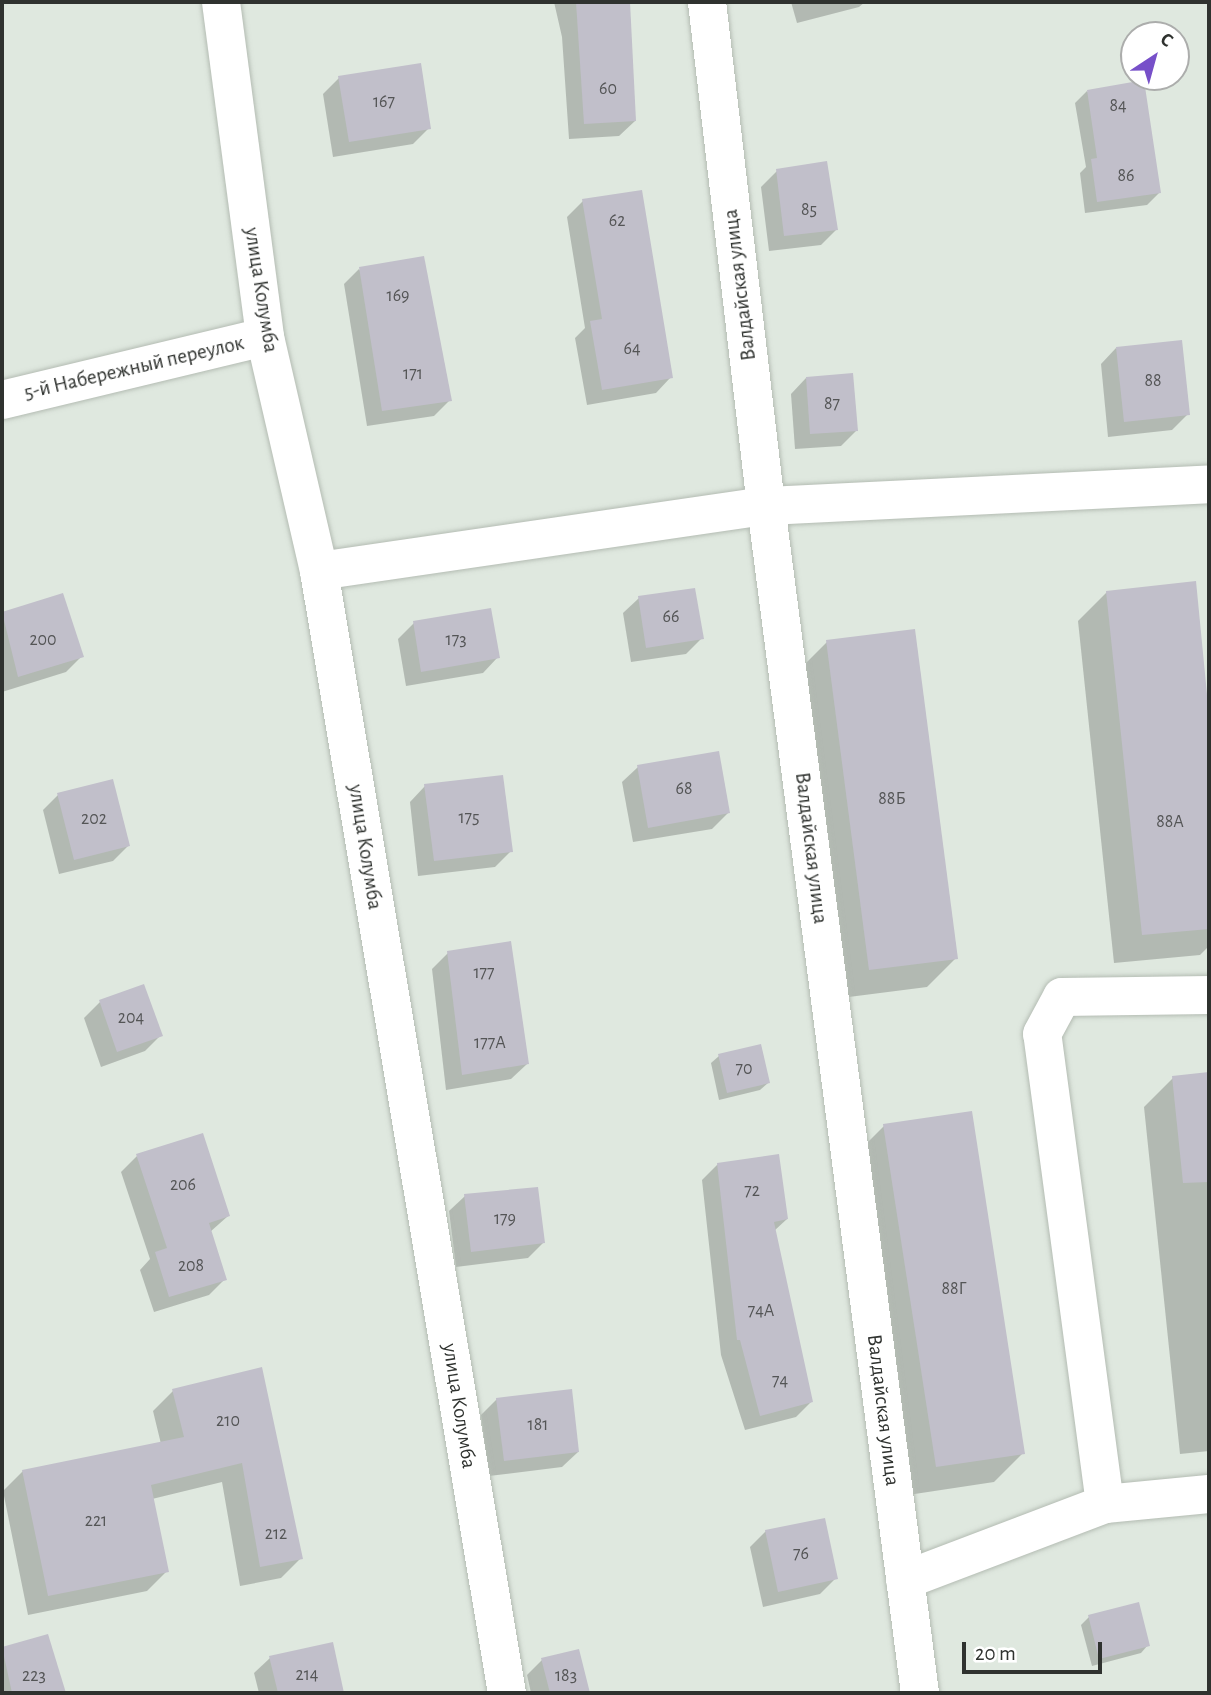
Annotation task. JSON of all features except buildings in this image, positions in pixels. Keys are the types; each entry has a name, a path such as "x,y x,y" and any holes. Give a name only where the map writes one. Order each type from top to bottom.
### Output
{"street":[{"name":"улица Колумба","path":"221,2 265,337 319,572 507,1693"},
{"name":"Валдайская улица","path":"707,2 766,506 920,1693"},
{"name":"5-й Набережный переулок","path":"2,400 265,337"},
{"path":"319,572 766,506 1209,484"},
{"path":"1105,1504 1042,1034 1062,997 1209,995"},
{"path":"905,1580 1105,1504 1209,1494"}]}
